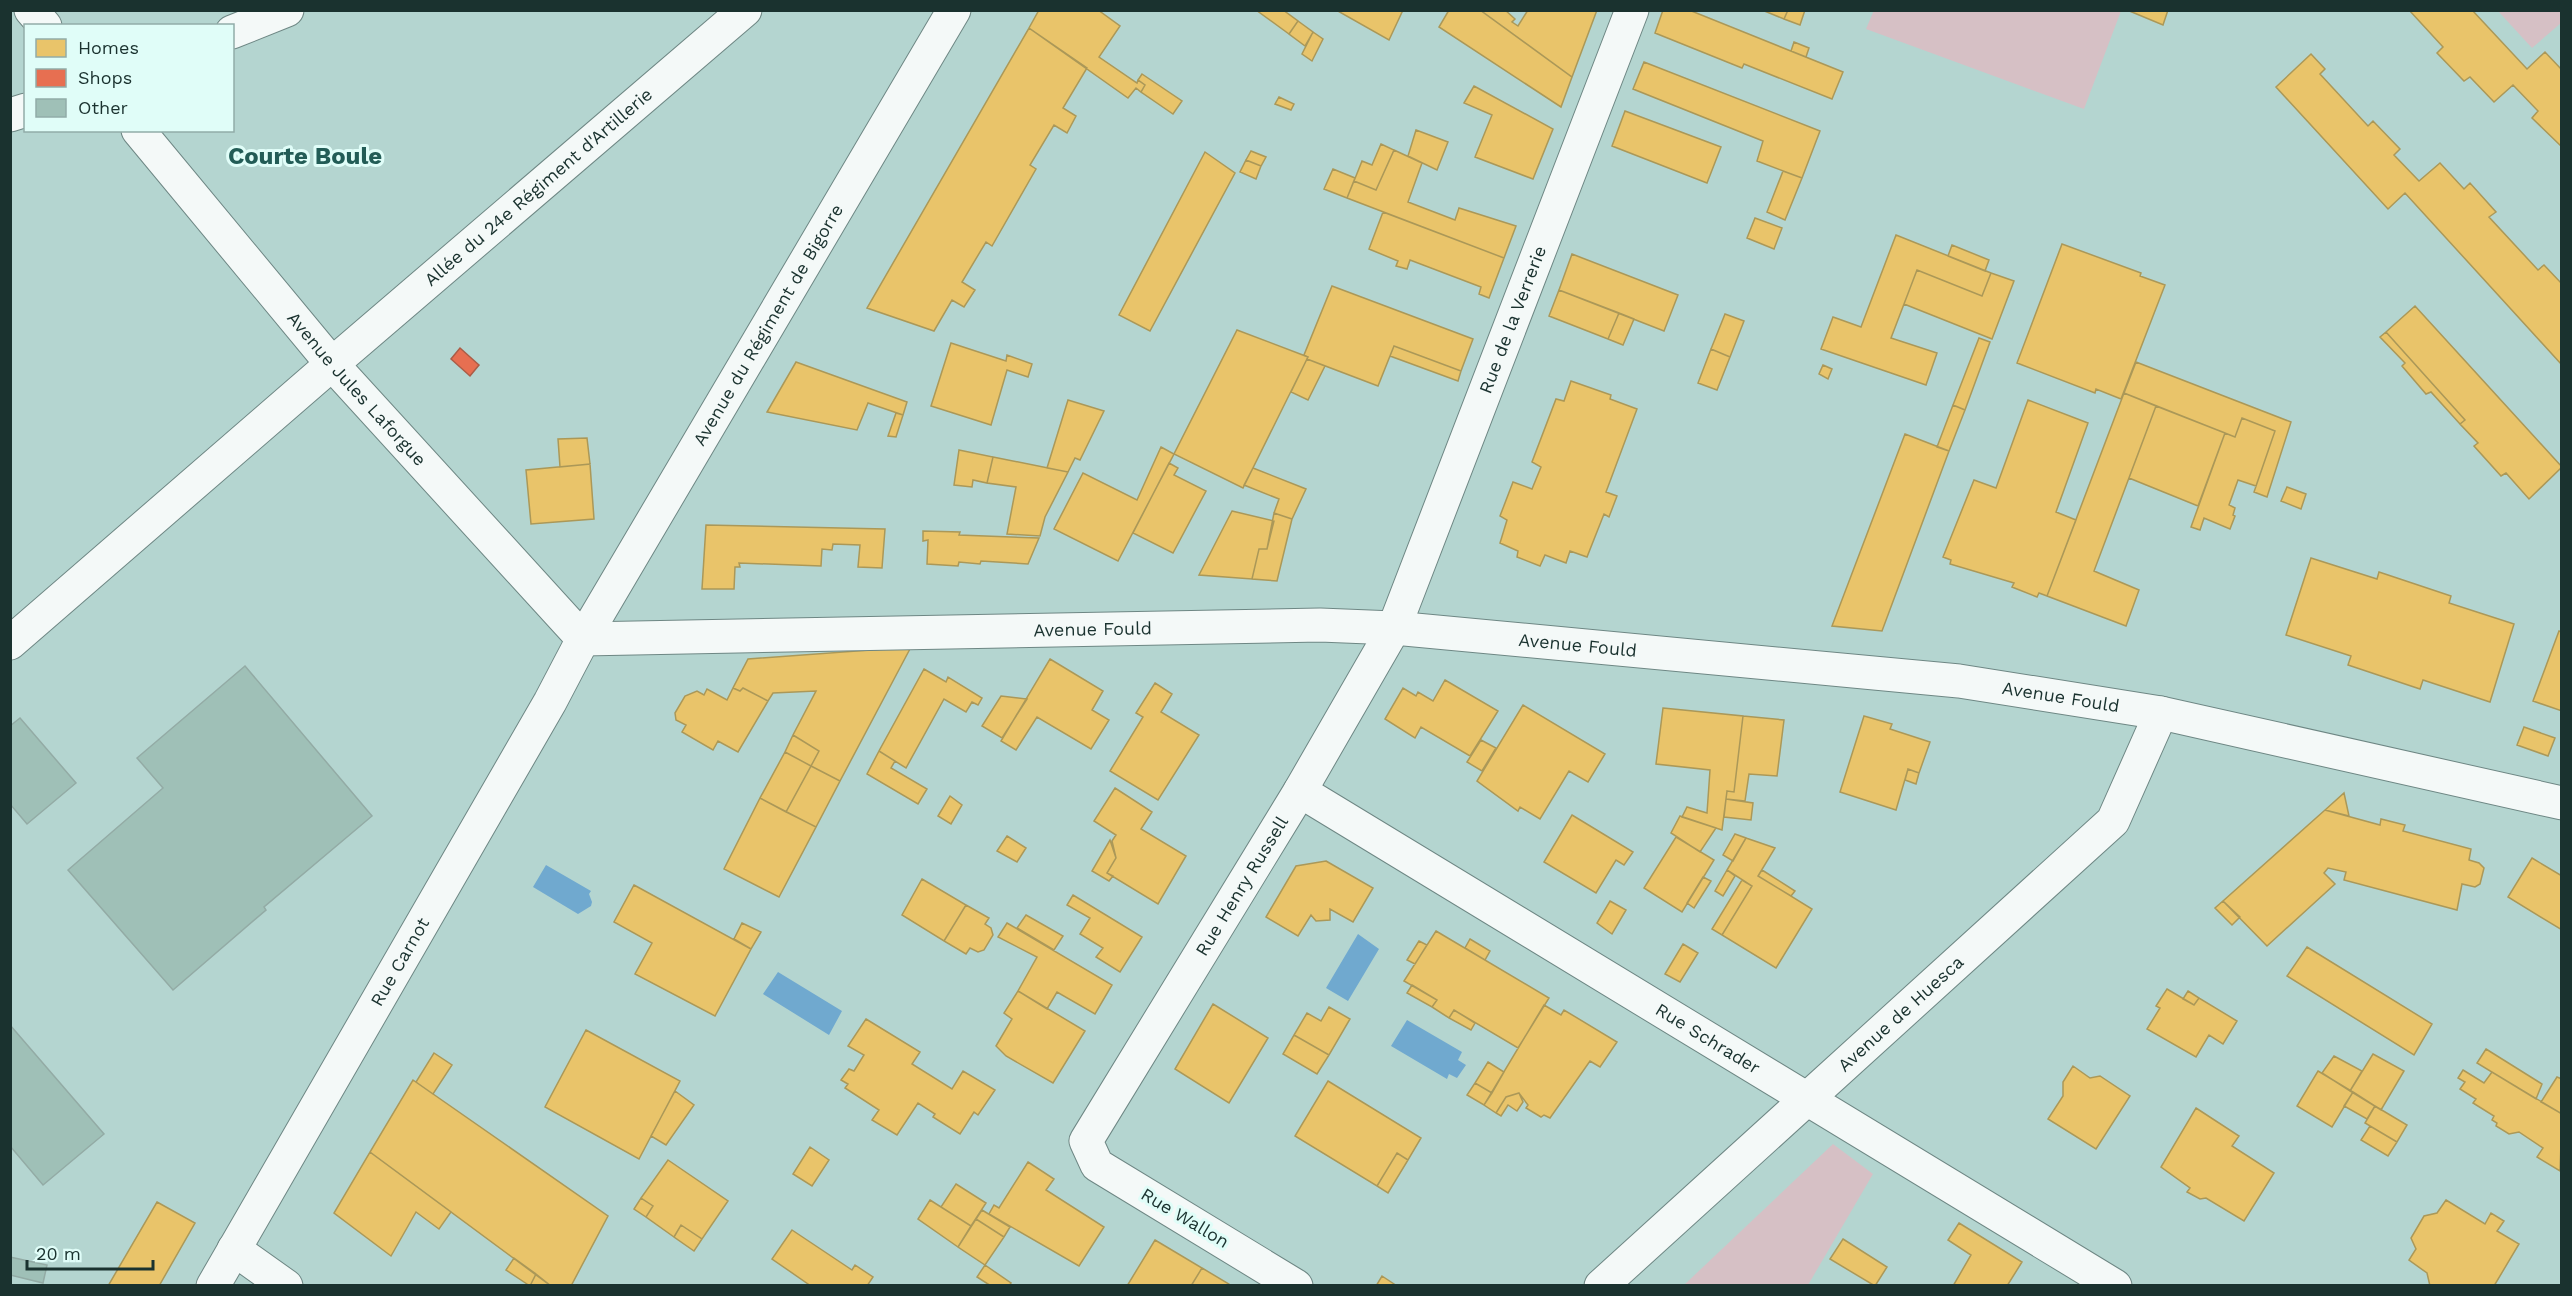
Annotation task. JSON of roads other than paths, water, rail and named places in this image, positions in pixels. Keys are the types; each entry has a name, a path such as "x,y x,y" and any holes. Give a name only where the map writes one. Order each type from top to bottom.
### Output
{"street":[{"path":"31,10 43,24"},
{"path":"234,31 287,10"},
{"name":"Allée du 24e Régiment d'Artillerie","path":"10,643 745,10"},
{"name":"Avenue du Régiment de Bigorre","path":"583,639 954,10"},
{"name":"Rue de la Verrerie","path":"1394,628 1632,10"},
{"name":"Avenue Jules Laforgue","path":"140,132 332,364 583,639"},
{"name":"Avenue Fould","path":"583,639 1320,625 1394,628 1959,681 2161,713 2562,803"},
{"name":"Rue Henry Russell","path":"1086,1141 1300,791 1394,628"},
{"name":"Rue Carnot","path":"213,1286 550,702 583,639"},
{"name":"Avenue de Huesca","path":"1601,1286 2113,821 2161,713"},
{"name":"Rue Schrader","path":"1300,791 2115,1286"},
{"name":"Rue Wallon","path":"1086,1141 1097,1165 1296,1286"},
{"path":"234,1249 286,1286"}],"water":[{"path":"546,865 591,891 589,894 591,906 578,914 533,887"},
{"path":"1358,934 1379,949 1348,1001 1326,988"},
{"path":"778,972 842,1011 829,1035 763,994"},
{"path":"1407,1020 1462,1052 1458,1060 1466,1065 1457,1078 1449,1074 1447,1079 1391,1046"}],"district":[{"name":"Courte Boule","path":"305,156"}]}
